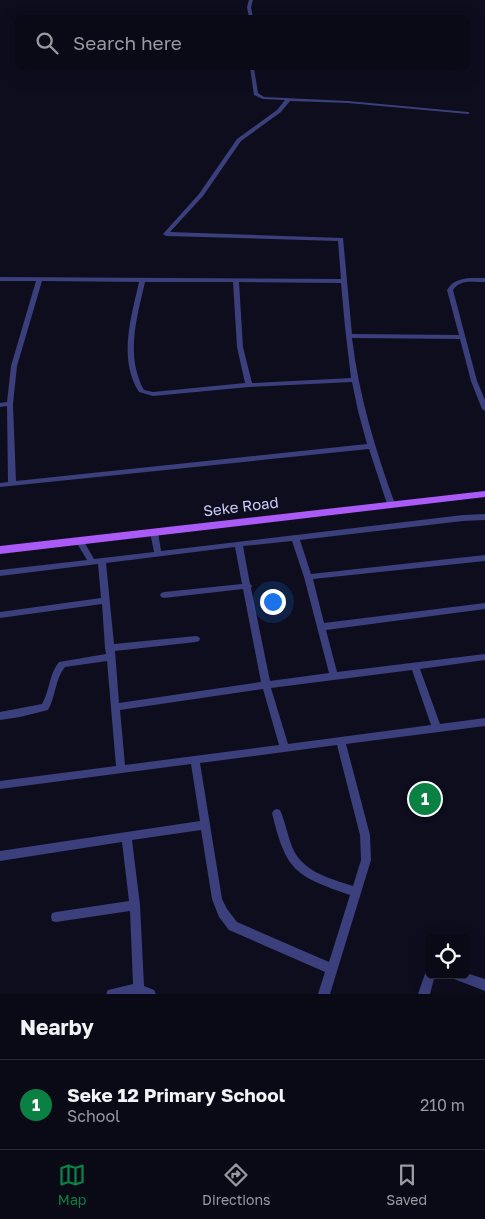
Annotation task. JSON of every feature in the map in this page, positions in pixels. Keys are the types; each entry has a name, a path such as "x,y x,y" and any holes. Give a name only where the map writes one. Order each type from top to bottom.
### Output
{"main road":[{"name":"Seke Road","path":"0,550 485,494"}],"street":[{"path":"250,15 248,7 251,0"},
{"path":"252,70 256,94 263,98 348,102 468,113"},
{"path":"289,99 280,111 238,140 201,195 166,234 341,239 343,281 355,380 371,446 391,504"},
{"path":"0,279 343,281"},
{"path":"12,484 10,404 14,366 40,279"},
{"path":"142,280 132,324 131,354 137,386 141,391 153,394 249,384 355,380"},
{"path":"485,280 457,282 452,285 450,290 474,381 485,408"},
{"path":"236,281 240,347 249,384"},
{"path":"349,336 462,337"},
{"path":"0,405 10,404"},
{"path":"0,485 371,446"},
{"path":"0,573 239,546 294,537 485,517"},
{"path":"154,532 158,554"},
{"path":"294,537 308,578 334,676"},
{"path":"79,540 92,562"},
{"path":"239,546 266,685 284,747"},
{"path":"308,578 485,558"},
{"path":"102,561 104,601 121,769"},
{"path":"164,595 248,586"},
{"path":"0,615 104,601"},
{"path":"322,627 485,606"},
{"path":"0,716 20,714 45,707 62,664 109,653 196,639"},
{"path":"115,707 485,656"},
{"path":"415,666 436,726"},
{"path":"0,785 436,726 485,722"},
{"path":"324,994 366,860 367,848 340,740"},
{"path":"195,759 217,900 223,913 233,926 332,968"},
{"path":"277,814 287,850 303,872 356,892"},
{"path":"0,856 204,825"},
{"path":"127,838 135,905 139,989"},
{"path":"56,917 135,905"},
{"path":"424,994 429,979"},
{"path":"469,979 485,985"},
{"path":"112,994 139,989 150,994"}],"place":[{"name":"Seke 12 Primary School","path":"425,799"}]}
